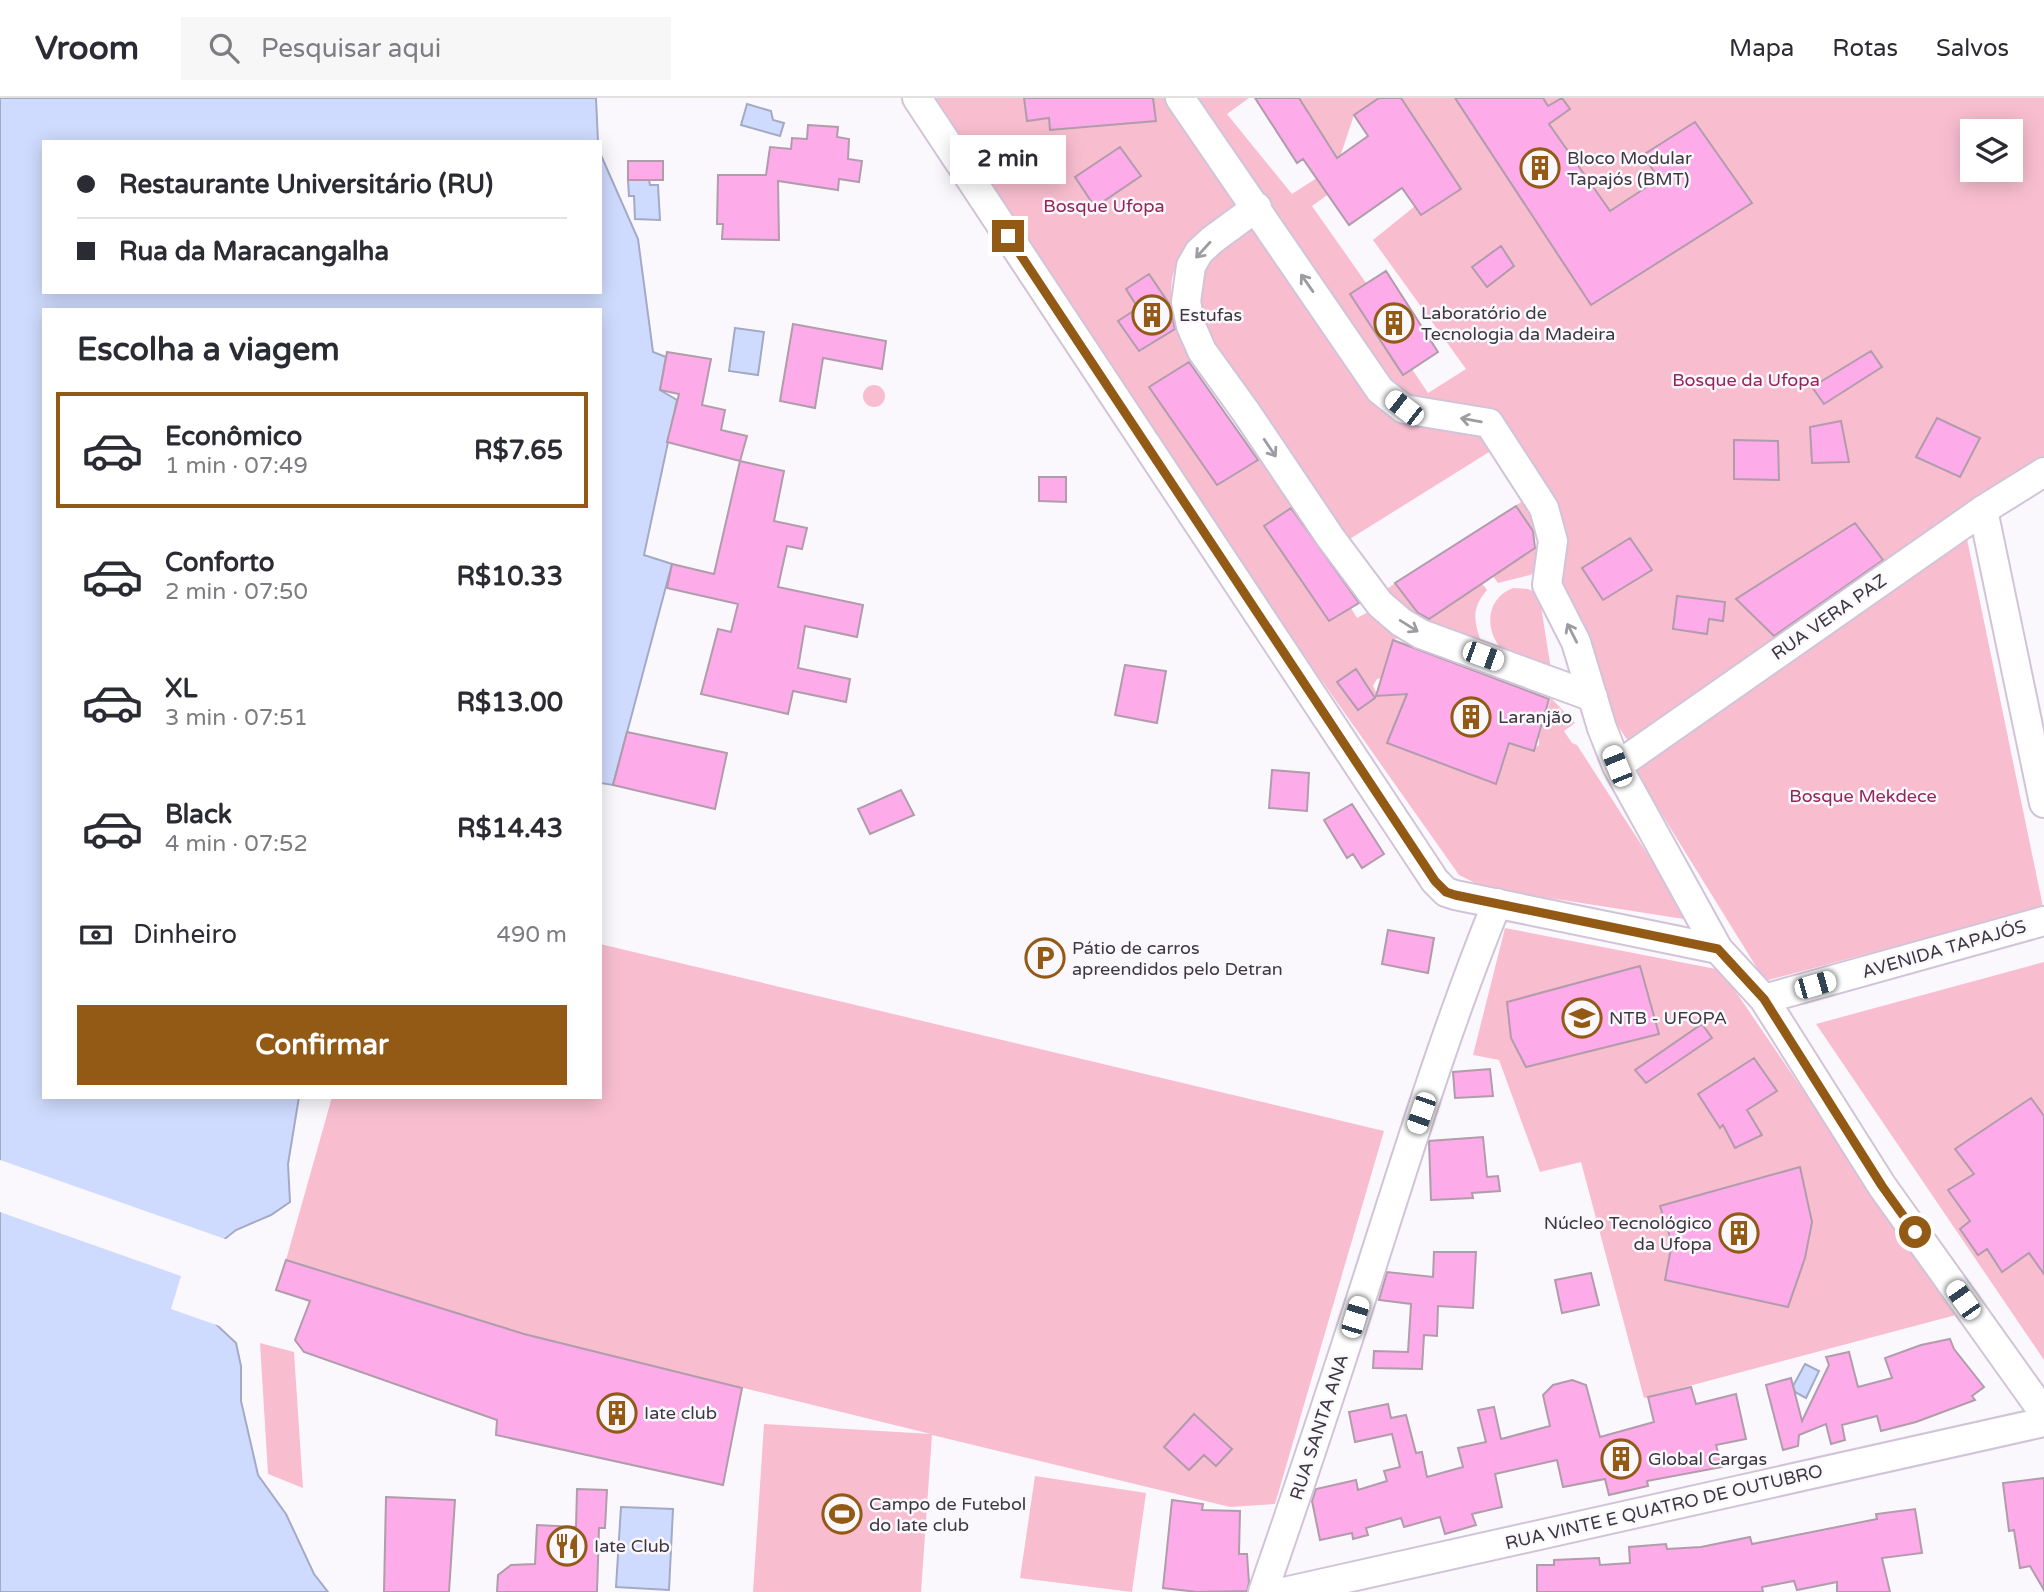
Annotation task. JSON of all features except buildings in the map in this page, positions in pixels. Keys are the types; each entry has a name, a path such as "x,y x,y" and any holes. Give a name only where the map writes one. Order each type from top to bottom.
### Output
{"street":[{"path":"917,98 1426,870 1446,892 1718,949"},
{"path":"1180,98 1380,390 1404,408 1489,423 1544,508 1553,541 1547,585 1576,642 1602,728 1617,766 1718,949 1764,999 1882,1186 2044,1413"},
{"path":"1256,207 1212,240 1199,252 1191,266 1187,287 1188,314 1202,352 1330,537 1380,604 1401,622 1421,634 1593,697"},
{"name":"RUA VERA PAZ","path":"1617,766 1983,510 2044,472"},
{"path":"1983,510 2044,803"},
{"name":"RUA SANTA ANA","path":"1263,1592 1315,1444 1473,961 1497,904"},
{"name":"AVENIDA TAPAJÓS","path":"1764,999 2044,921"},
{"name":"RUA VINTE E QUATRO DE OUTUBRO","path":"1284,1592 2044,1422"}],"green space":[{"name":"Bosque Ufopa","path":"931,98 1024,98 1027,120 1049,118 1051,130 1155,121 1153,98 1172,98 1243,199 1201,231 1184,251 1177,262 1172,279 1172,309 1149,274 1126,289 1138,308 1118,321 1139,351 1183,324 1194,359 1149,387 1217,485 1264,457 1296,505 1264,526 1329,621 1351,608 1357,618 1376,608 1405,636 1393,640 1382,678 1377,679 1373,686 1377,694 1389,695 1413,679 1387,743 1496,784 1510,739 1531,750 1539,745 1551,698 1575,723 1564,731 1572,743 1577,745 1690,920 1485,888 1459,875 1315,671"},
{"name":"Bosque da Ufopa","path":"1180,98 1249,98 1227,114 1292,194 1326,172 1337,188 1312,206 1376,297 1368,303 1428,393 1466,369 1373,240 1415,206 1421,215 1401,98 2044,98 2044,456 1630,744 1613,719 1494,417 1405,402"},
{"path":"1299,98 1379,98 1354,115 1339,160"},
{"path":"1258,218 1376,394 1482,428 1494,449 1345,542 1208,347 1195,284 1200,268"},
{"path":"874,385 882,388 885,396 882,404 874,407 866,404 863,396 866,388"},
{"path":"1526,499 1537,512 1542,544 1539,570 1498,583 1492,575 1541,544 1515,506"},
{"name":"Bosque Mekdece","path":"1966,534 2043,907 1765,981 1635,771"},
{"path":"1481,582 1487,590 1478,603 1475,615 1481,642 1436,630 1382,593 1395,583 1425,622"},
{"path":"1513,588 1528,589 1539,594 1551,669 1508,655 1494,638 1490,619 1492,609 1503,593"},
{"path":"1505,928 1721,970 1956,1315 1644,1398 1581,1162 1540,1172 1499,1060 1473,1055"},
{"path":"602,944 1384,1131 1275,1504 1230,1507 932,1435 921,1592 753,1592 764,1424 931,1434 524,1334 286,1260 331,1099 602,1099"},
{"path":"2044,962 2044,1360 1816,1024"},
{"path":"260,1343 294,1352 303,1488 268,1474"},
{"path":"1035,1476 1146,1493 1132,1592 1020,1578"}],"water":[{"path":"0,98 596,98 598,140 42,140 42,294 602,294 602,158 638,239 653,352 666,357 660,390 677,400 644,555 672,564 613,785 602,783 602,308 42,308 42,1099 299,1099 288,1164 290,1202 271,1215 236,1230 212,1249 197,1290 205,1314 236,1343 241,1366 241,1401 258,1475 286,1514 314,1574 328,1592 0,1592"},
{"path":"747,104 771,111 773,120 784,123 780,136 741,125"},
{"path":"628,180 649,180 650,185 658,185 660,220 635,219 634,196 629,196"},
{"path":"735,328 764,332 758,375 729,371"},
{"path":"1805,1364 1819,1371 1806,1398 1795,1392 1793,1386"},
{"path":"621,1507 673,1509 669,1590 616,1587"}],"pier":[{"path":"0,1160 228,1240 214,1251 201,1291 202,1301 208,1312 228,1329 171,1309 181,1276 0,1212"}],"place":[{"name":"Bloco Modular Tapajós (BMT)","path":"1540,168"},
{"name":"Estufas","path":"1152,315"},
{"name":"Laboratório de Tecnologia da Madeira","path":"1394,323"},
{"name":"Laranjão","path":"1471,717"},
{"name":"Pátio de carros apreendidos pelo Detran","path":"1045,958"},
{"name":"NTB - UFOPA","path":"1582,1018"},
{"name":"Núcleo Tecnológico da Ufopa","path":"1739,1233"},
{"name":"Iate club","path":"617,1413"},
{"name":"Global Cargas","path":"1621,1459"},
{"name":"Campo de Futebol do Iate club","path":"842,1514"},
{"name":"Iate Club","path":"567,1546"}],"route":[{"path":"1008,236 1435,881 1446,892 1455,895 1718,949 1764,999 1882,1186 1915,1232"}]}
